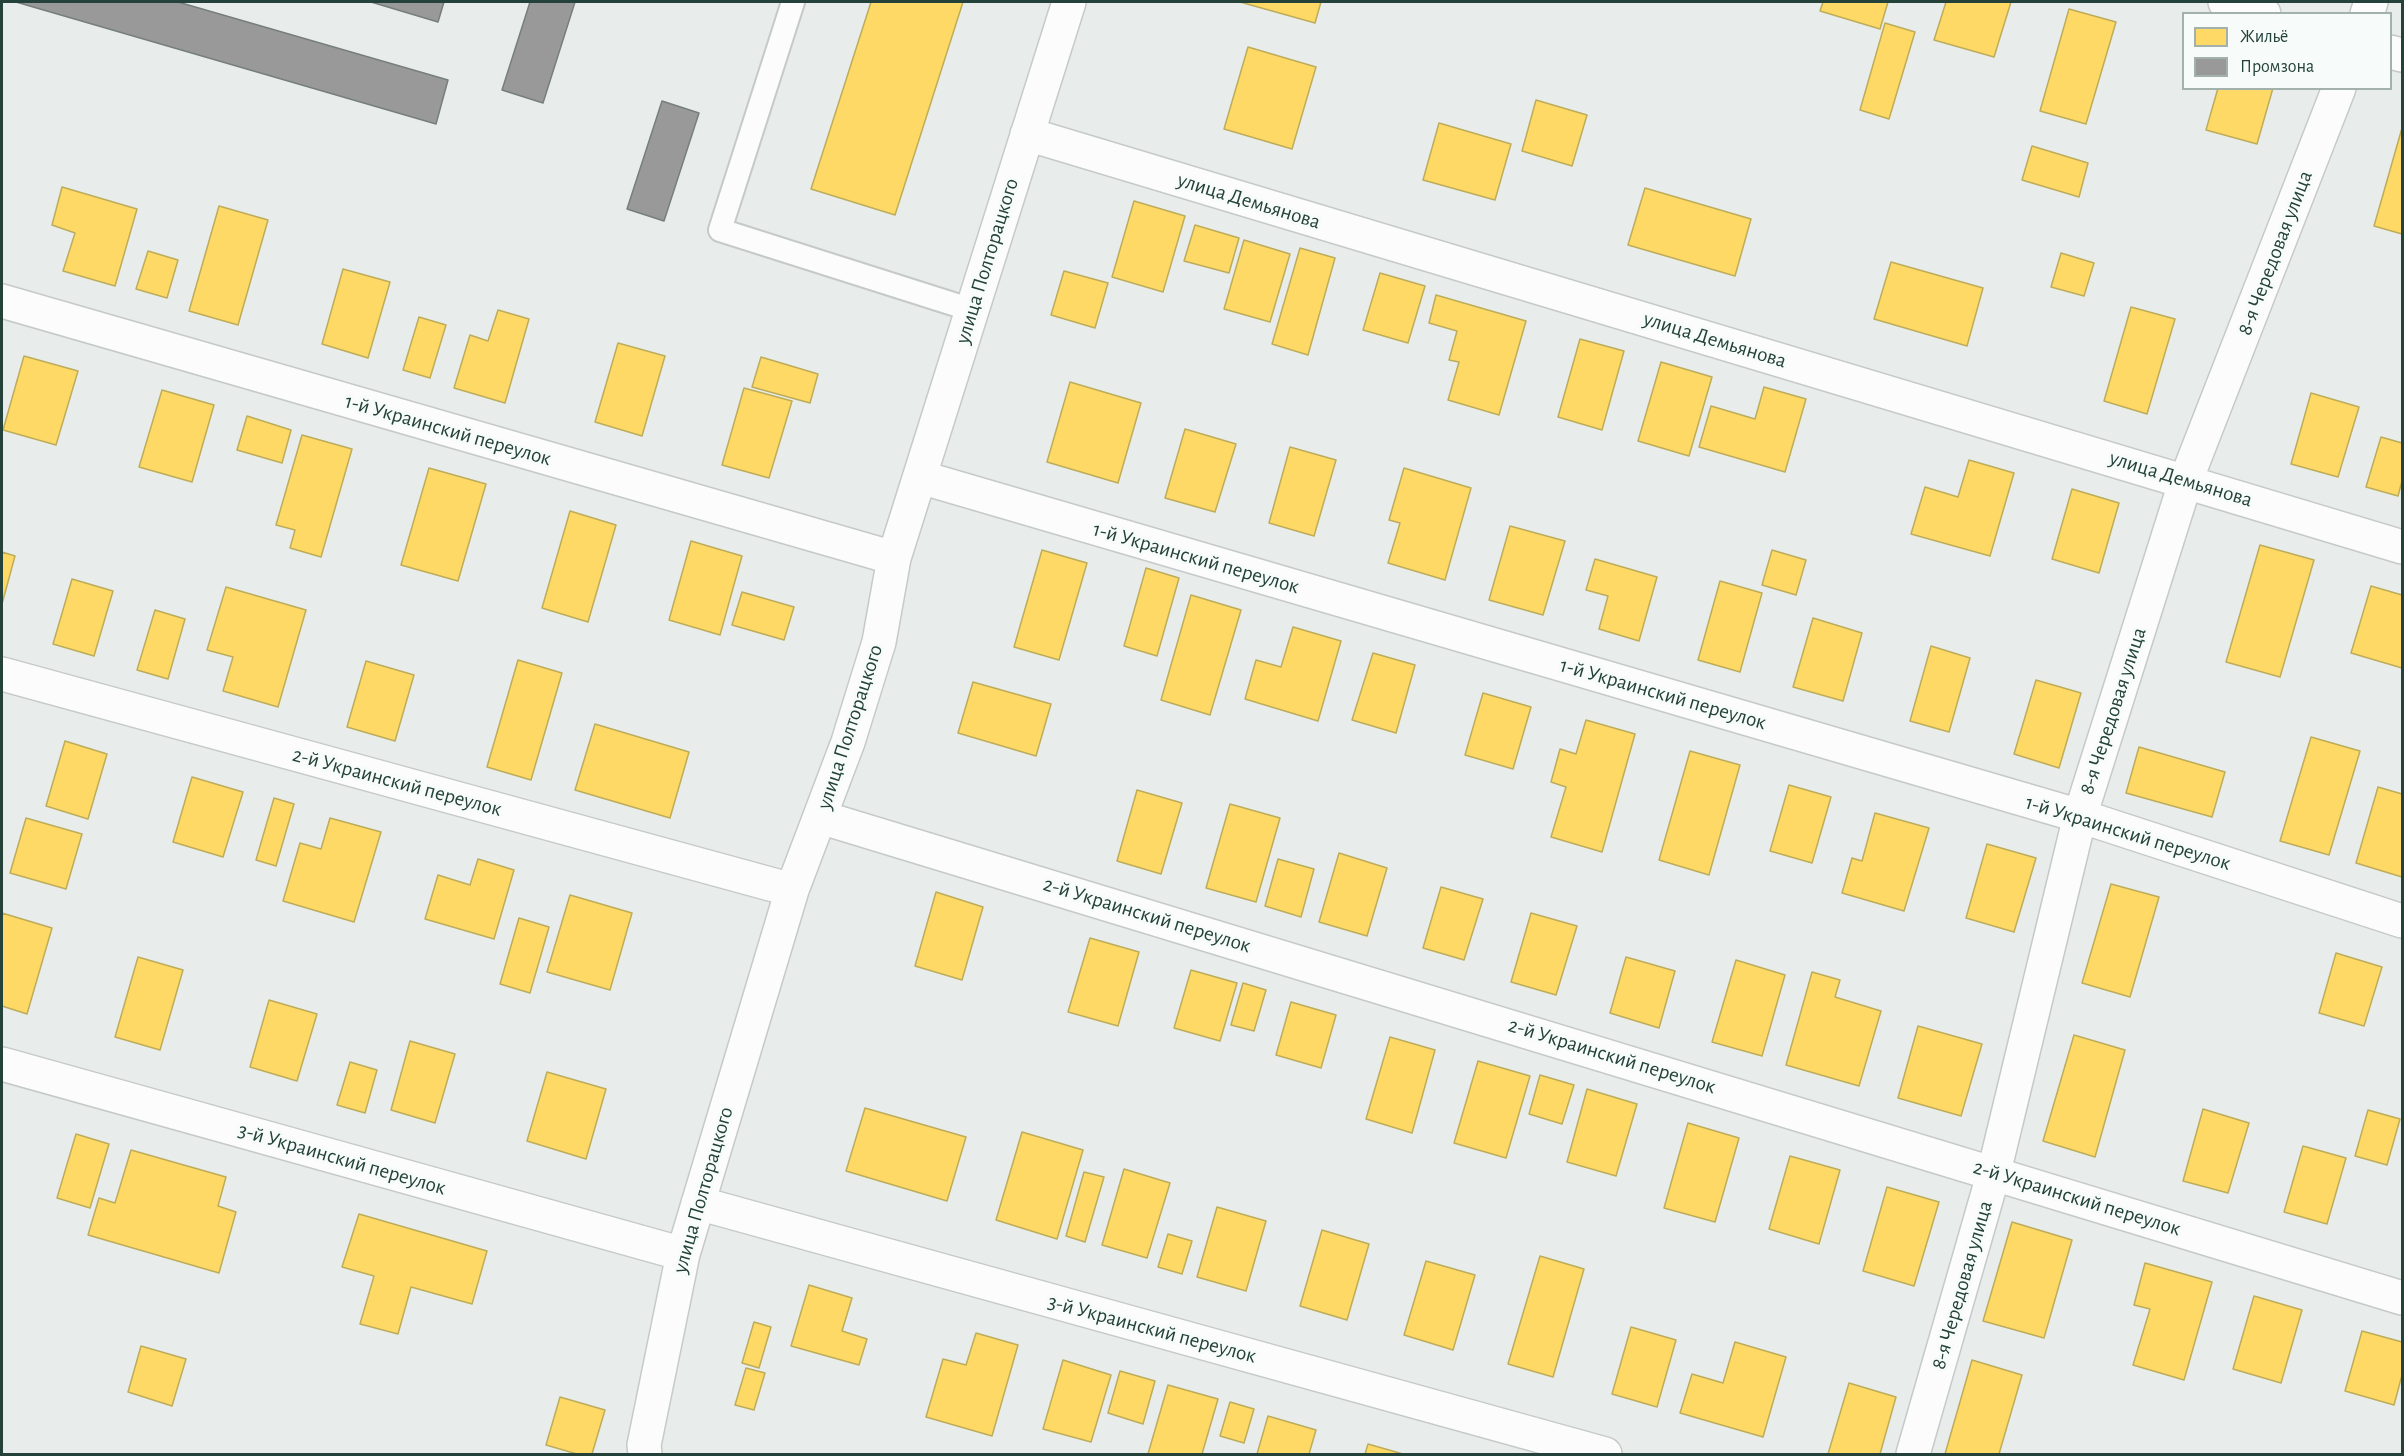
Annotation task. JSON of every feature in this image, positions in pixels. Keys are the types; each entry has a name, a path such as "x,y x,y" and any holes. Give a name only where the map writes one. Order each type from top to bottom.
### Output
{"street":[{"name":"улица Полторацкого","path":"641,1451 682,1254 792,890 848,742 879,642 894,558 1069,2"},
{"path":"2224,2 2257,12"},
{"name":"8-я Чередовая улица","path":"1913,1455 1994,1172 2080,816 2186,480 2338,90"},
{"name":"улица Демьянова","path":"1027,134 2403,547"},
{"name":"1-й Украинский переулок","path":"2,301 894,558"},
{"name":"1-й Украинский переулок","path":"920,477 2080,816 2403,921"},
{"name":"2-й Украинский переулок","path":"2,674 792,890"},
{"name":"2-й Украинский переулок","path":"820,816 2403,1298"},
{"name":"3-й Украинский переулок","path":"2,1064 682,1254"},
{"name":"3-й Украинский переулок","path":"698,1203 1605,1455"}],"lane":[{"path":"793,2 720,230 972,310"}],"building: Жильё":[{"path":"871,2 963,2 895,215 811,189"},
{"path":"1240,2 1321,2 1315,23"},
{"path":"1823,2 1888,2 1880,29 1820,11"},
{"path":"1946,2 2011,2 1994,57 1934,40"},
{"path":"2069,9 2116,22 2086,124 2040,111"},
{"path":"1885,23 1915,32 1889,119 1860,110"},
{"path":"1248,47 1316,67 1292,149 1224,129"},
{"path":"2217,90 2272,90 2257,144 2206,130"},
{"path":"1536,100 1587,115 1572,166 1522,151"},
{"path":"1439,123 1511,144 1495,200 1423,180"},
{"path":"2402,128 2402,234 2374,226"},
{"path":"2032,146 2088,163 2079,197 2022,180"},
{"path":"62,187 137,209 115,286 63,271 75,233 52,225"},
{"path":"1645,188 1751,219 1735,276 1628,245"},
{"path":"1134,201 1185,216 1163,292 1112,277"},
{"path":"219,206 268,220 238,325 189,311"},
{"path":"1195,225 1239,238 1229,273 1184,261"},
{"path":"1244,240 1290,254 1270,322 1224,309"},
{"path":"1300,248 1335,258 1308,355 1272,344"},
{"path":"148,251 178,260 167,298 136,289"},
{"path":"2061,253 2094,263 2084,296 2051,287"},
{"path":"1891,262 1983,288 1967,346 1874,319"},
{"path":"343,269 390,282 368,358 322,344"},
{"path":"1064,271 1108,283 1095,328 1051,315"},
{"path":"1380,273 1425,286 1408,343 1363,330"},
{"path":"1436,295 1526,321 1499,415 1448,400 1459,362 1449,360 1457,331 1429,323"},
{"path":"2131,307 2175,319 2147,414 2104,401"},
{"path":"498,310 529,319 505,403 454,388 470,335 488,341"},
{"path":"419,317 446,325 430,378 403,370"},
{"path":"1580,339 1624,351 1602,430 1558,417"},
{"path":"618,343 665,356 642,436 595,422"},
{"path":"24,356 78,371 56,445 3,430"},
{"path":"761,357 818,374 810,403 752,387"},
{"path":"1661,362 1712,377 1689,456 1638,441"},
{"path":"1070,382 1141,403 1118,483 1047,462"},
{"path":"1764,387 1806,399 1785,472 1699,447 1711,406 1755,419"},
{"path":"744,388 792,401 769,478 722,465"},
{"path":"162,390 214,405 192,482 139,467"},
{"path":"2311,393 2359,407 2338,477 2291,464"},
{"path":"247,416 291,430 282,463 237,450"},
{"path":"1185,429 1236,444 1215,512 1165,498"},
{"path":"302,435 352,449 321,557 290,548 295,530 276,525"},
{"path":"2381,437 2402,443 2402,481 2398,496 2366,487"},
{"path":"1290,447 1336,460 1314,536 1269,523"},
{"path":"1969,460 2014,473 1990,556 1911,534 1925,487 1958,497"},
{"path":"429,468 486,484 458,581 401,565"},
{"path":"1404,468 1471,488 1445,580 1388,563 1400,523 1389,520"},
{"path":"2072,489 2119,503 2099,573 2052,559"},
{"path":"570,511 616,525 588,622 542,608"},
{"path":"1510,526 1565,541 1543,615 1489,600"},
{"path":"691,541 742,556 720,635 669,620"},
{"path":"2260,545 2314,560 2280,677 2226,662"},
{"path":"1042,550 1087,563 1059,660 1014,647"},
{"path":"1772,550 1806,560 1796,595 1762,585"},
{"path":"2,552 15,556 2,604"},
{"path":"1595,559 1657,577 1639,641 1599,629 1608,596 1586,590"},
{"path":"1146,568 1179,578 1157,656 1124,646"},
{"path":"72,579 113,591 94,656 53,644"},
{"path":"1720,581 1762,593 1740,672 1698,660"},
{"path":"2371,586 2402,595 2402,668 2351,653"},
{"path":"226,587 306,610 278,707 223,691 233,657 207,650"},
{"path":"742,592 794,607 784,640 732,625"},
{"path":"1191,595 1241,610 1210,715 1161,700"},
{"path":"155,610 185,619 168,679 137,670"},
{"path":"1813,618 1862,633 1843,701 1793,687"},
{"path":"1293,627 1341,641 1318,721 1245,699 1256,660 1281,667"},
{"path":"1931,646 1970,658 1949,732 1910,721"},
{"path":"1373,653 1415,665 1396,733 1352,720"},
{"path":"518,660 562,673 531,780 487,767"},
{"path":"366,661 414,675 395,741 347,727"},
{"path":"2036,680 2081,693 2059,768 2014,754"},
{"path":"973,682 1051,704 1036,756 958,733"},
{"path":"1483,693 1531,707 1513,769 1465,755"},
{"path":"1586,720 1635,734 1602,852 1551,837 1566,787 1551,782 1560,749 1576,754"},
{"path":"595,724 689,752 670,818 575,790"},
{"path":"2311,737 2360,751 2329,855 2280,841"},
{"path":"65,741 107,754 88,819 46,806"},
{"path":"2139,747 2225,772 2212,817 2126,793"},
{"path":"1690,751 1740,765 1709,875 1659,860"},
{"path":"192,777 243,792 223,857 173,842"},
{"path":"1789,785 1831,797 1812,863 1770,851"},
{"path":"2378,787 2402,794 2402,877 2356,863"},
{"path":"1137,790 1182,803 1161,874 1117,861"},
{"path":"274,798 294,804 276,866 256,860"},
{"path":"1230,804 1280,818 1256,902 1206,888"},
{"path":"1875,813 1929,828 1904,911 1842,893 1852,858 1862,861"},
{"path":"26,818 82,834 66,889 10,873"},
{"path":"330,818 381,832 354,922 283,901 300,843 321,849"},
{"path":"1987,844 2036,858 2014,932 1966,918"},
{"path":"1339,853 1387,868 1367,936 1319,922"},
{"path":"478,859 514,870 494,939 425,919 438,875 470,885"},
{"path":"1278,859 1314,869 1301,917 1265,906"},
{"path":"2111,884 2159,897 2130,997 2082,983"},
{"path":"1441,887 1483,899 1464,960 1423,948"},
{"path":"936,892 983,907 962,980 915,966"},
{"path":"570,895 632,913 610,990 547,972"},
{"path":"2,913 52,928 27,1014 2,1006"},
{"path":"1531,913 1577,926 1556,995 1511,982"},
{"path":"519,918 549,927 530,993 500,984"},
{"path":"1090,938 1139,952 1118,1026 1068,1012"},
{"path":"2336,953 2382,967 2364,1026 2319,1013"},
{"path":"138,957 183,970 160,1050 115,1037"},
{"path":"1626,957 1675,971 1659,1028 1610,1013"},
{"path":"1736,960 1785,975 1762,1056 1712,1042"},
{"path":"1191,970 1237,983 1220,1041 1174,1028"},
{"path":"1812,972 1840,980 1835,997 1881,1011 1859,1086 1786,1065"},
{"path":"1243,983 1266,990 1254,1031 1231,1025"},
{"path":"269,1000 317,1014 297,1081 250,1067"},
{"path":"1291,1002 1336,1015 1321,1068 1276,1055"},
{"path":"1918,1026 1982,1044 1961,1116 1898,1098"},
{"path":"2074,1035 2125,1050 2095,1157 2043,1141"},
{"path":"1390,1037 1435,1050 1412,1133 1366,1119"},
{"path":"410,1041 455,1054 435,1123 391,1110"},
{"path":"1478,1061 1530,1076 1506,1158 1454,1143"},
{"path":"350,1062 377,1070 365,1113 337,1105"},
{"path":"547,1072 606,1089 586,1159 527,1141"},
{"path":"1540,1075 1574,1085 1562,1124 1529,1114"},
{"path":"1587,1089 1637,1104 1616,1176 1567,1162"},
{"path":"865,1108 966,1137 947,1201 846,1171"},
{"path":"2203,1109 2249,1123 2228,1193 2183,1181"},
{"path":"2368,1110 2400,1119 2387,1165 2355,1156"},
{"path":"1688,1123 1739,1138 1715,1222 1664,1208"},
{"path":"1022,1132 1083,1150 1057,1239 996,1220"},
{"path":"76,1134 109,1144 90,1208 57,1198"},
{"path":"2303,1146 2346,1158 2327,1224 2284,1212"},
{"path":"131,1150 226,1177 218,1206 236,1212 219,1273 88,1235 99,1198 115,1203"},
{"path":"1790,1156 1840,1170 1819,1244 1769,1229"},
{"path":"1124,1169 1170,1183 1147,1258 1102,1245"},
{"path":"1084,1172 1104,1177 1085,1242 1066,1236"},
{"path":"1887,1187 1939,1202 1914,1286 1863,1271"},
{"path":"1217,1207 1266,1221 1246,1291 1197,1277"},
{"path":"359,1214 487,1251 472,1304 411,1287 398,1334 360,1324 374,1276 342,1267"},
{"path":"2012,1222 2072,1240 2044,1338 1983,1321"},
{"path":"1322,1230 1369,1244 1347,1320 1300,1306"},
{"path":"1168,1234 1192,1241 1182,1274 1158,1267"},
{"path":"1540,1256 1584,1269 1553,1377 1508,1364"},
{"path":"1426,1261 1475,1275 1453,1350 1404,1335"},
{"path":"2145,1263 2212,1282 2184,1380 2133,1365 2150,1309 2134,1305"},
{"path":"809,1285 852,1298 842,1331 867,1339 859,1365 791,1346"},
{"path":"2254,1296 2302,1310 2281,1383 2233,1369"},
{"path":"754,1322 771,1327 759,1368 742,1363"},
{"path":"1631,1327 1676,1340 1657,1407 1612,1394"},
{"path":"2362,1331 2402,1342 2402,1375 2394,1405 2345,1391"},
{"path":"976,1333 1018,1345 992,1436 926,1417 943,1359 966,1365"},
{"path":"1735,1342 1786,1357 1763,1437 1680,1413 1692,1374 1723,1383"},
{"path":"141,1346 186,1359 172,1406 128,1392"},
{"path":"1063,1360 1111,1375 1091,1442 1043,1429"},
{"path":"1972,1360 2022,1375 1999,1454 1945,1454"},
{"path":"746,1368 765,1373 754,1410 735,1405"},
{"path":"1120,1371 1155,1381 1143,1424 1108,1413"},
{"path":"1849,1383 1896,1397 1880,1454 1828,1454"},
{"path":"1168,1385 1218,1399 1202,1454 1148,1454"},
{"path":"560,1397 605,1410 592,1454 577,1454 546,1445"},
{"path":"1230,1402 1254,1409 1244,1443 1220,1436"},
{"path":"1268,1416 1316,1430 1309,1454 1257,1454"},
{"path":"1368,1444 1403,1454 1365,1454"}],"building: Промзона":[{"path":"16,2 178,2 448,80 436,124"},
{"path":"371,2 444,2 438,22"},
{"path":"530,2 575,2 543,103 502,90"},
{"path":"662,101 699,113 664,221 627,209"}]}
